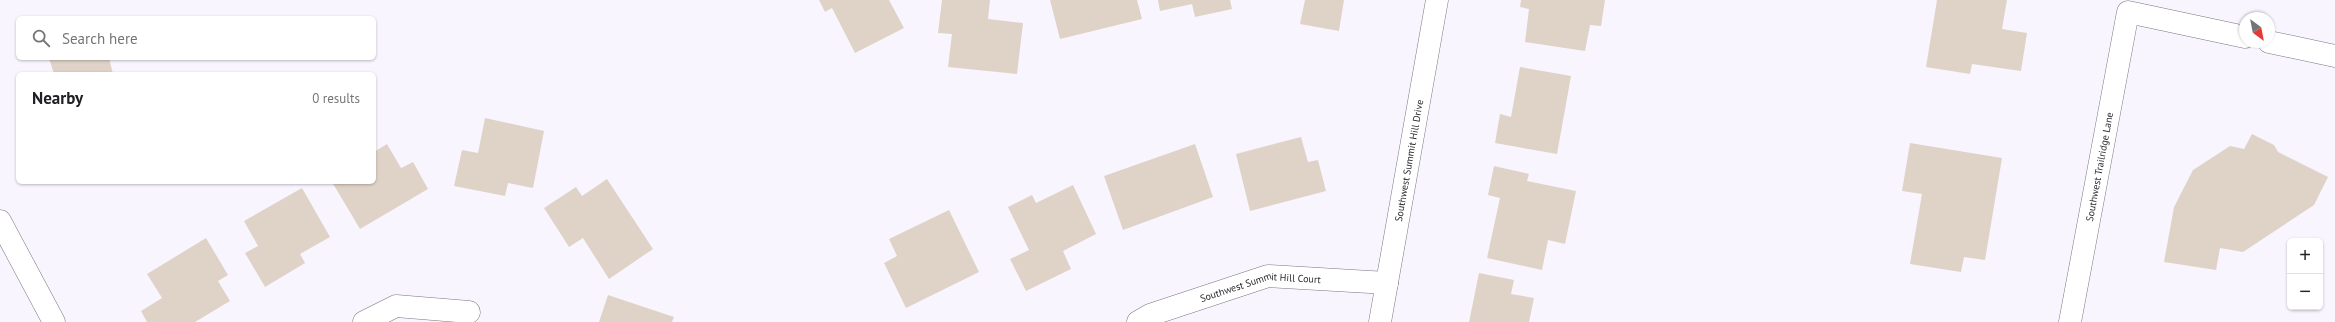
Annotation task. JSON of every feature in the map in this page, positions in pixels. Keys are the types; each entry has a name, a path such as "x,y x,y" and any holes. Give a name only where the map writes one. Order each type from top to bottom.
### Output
{"street":[{"name":"Southwest Summit Hill Drive","path":"1380,322 1437,0"},
{"name":"Southwest Trailridge Lane","path":"2070,322 2128,12 2239,36"},
{"path":"2275,43 2335,56"},
{"path":"0,221 54,322"},
{"name":"Southwest Summit Hill Court","path":"1138,322 1150,316 1268,276 1387,283"},
{"path":"364,322 396,306 469,312"}],"building":[{"path":"819,0 889,0 904,28 855,53 832,8 825,12"},
{"path":"942,0 990,0 988,19 1023,23 1017,74 948,67 952,34 938,33"},
{"path":"1050,0 1137,0 1142,19 1060,39"},
{"path":"1158,0 1230,0 1232,9 1195,17 1192,4 1160,11"},
{"path":"1305,0 1344,0 1339,31 1300,24"},
{"path":"1521,0 1605,0 1601,26 1590,25 1585,51 1525,42 1529,9 1520,7"},
{"path":"1937,0 2007,0 2002,29 2027,33 2021,71 1972,64 1970,74 1926,67"},
{"path":"50,60 110,60 112,72 53,72"},
{"path":"1520,67 1571,76 1557,154 1495,143 1500,114 1511,117"},
{"path":"485,118 544,131 533,188 508,183 505,196 454,186 462,150 478,153"},
{"path":"2252,134 2274,145 2278,152 2328,177 2314,205 2243,252 2220,248 2216,270 2164,262 2174,207 2193,170 2230,146 2244,149"},
{"path":"1301,137 1308,162 1318,160 1326,191 1250,211 1236,154"},
{"path":"1910,143 2002,158 1985,260 1964,257 1961,272 1910,264 1922,194 1902,191"},
{"path":"387,144 401,168 413,162 428,189 360,229 333,184 376,184 376,151"},
{"path":"1195,144 1213,197 1123,230 1104,176"},
{"path":"1494,166 1529,174 1527,181 1576,191 1565,244 1548,240 1542,270 1487,258 1500,198 1488,195"},
{"path":"607,179 653,249 609,279 583,238 569,247 544,208 576,187 582,196"},
{"path":"1073,185 1096,234 1063,251 1071,269 1026,291 1010,259 1029,250 1008,207 1032,195 1036,203"},
{"path":"302,188 330,237 300,254 305,263 265,287 245,253 258,246 244,221"},
{"path":"949,210 979,272 906,308 884,263 897,256 889,239"},
{"path":"206,238 228,275 218,281 230,301 195,322 147,322 141,311 162,298 147,274"},
{"path":"1479,273 1514,280 1511,294 1534,298 1529,322 1469,322"},
{"path":"608,295 674,317 672,322 599,322"}]}
